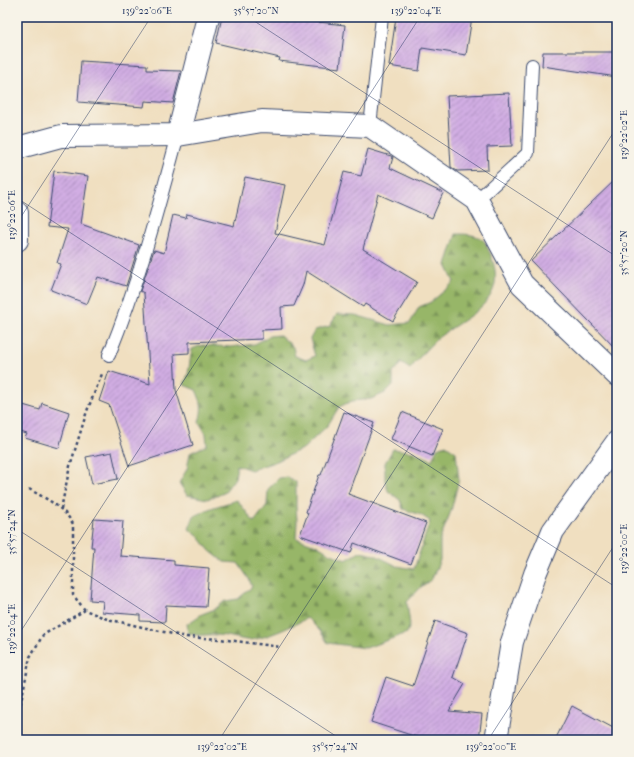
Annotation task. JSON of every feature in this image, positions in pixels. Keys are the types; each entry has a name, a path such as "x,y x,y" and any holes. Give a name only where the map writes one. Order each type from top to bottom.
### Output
{"street":[{"path":"178,135 208,17"},
{"path":"17,148 61,136 178,135 262,121 370,126 477,200 522,284 617,375"},
{"path":"17,213 17,240"},
{"path":"496,740 512,642 535,574 554,531 617,442"}],"lane":[{"path":"370,126 382,17"},
{"path":"477,200 528,153 532,65"},
{"path":"109,355 121,327 151,232 178,135"}],"path":[{"path":"61,509 70,466 85,418 109,355"},
{"path":"29,489 61,509 67,514 73,524 73,596 85,610 107,619 186,637 220,639 281,647"},
{"path":"17,722 30,657 43,635 85,610"}],"green space":[{"path":"456,234 479,237 485,242 490,253 495,269 495,283 491,294 484,304 474,313 439,337 410,369 401,363 393,373 393,385 385,393 371,399 352,401 339,407 328,425 304,448 277,461 251,470 237,465 235,478 224,493 207,499 187,495 179,483 187,469 190,453 207,445 206,434 199,422 201,413 200,399 196,390 184,385 188,374 192,349 202,345 231,347 255,344 269,336 280,335 293,347 295,356 306,360 315,356 310,339 315,330 330,326 337,314 355,315 390,325 410,323 419,307 431,302 454,282 446,265"},
{"path":"446,445 456,452 459,479 451,511 440,539 440,560 432,579 421,587 407,602 410,625 407,633 366,648 328,643 320,631 307,618 278,632 252,640 188,633 187,624 202,614 215,609 225,601 238,599 252,587 249,579 238,563 224,562 210,551 199,537 189,529 194,516 211,508 237,500 254,522 267,505 268,489 279,478 288,477 296,482 296,538 316,545 329,553 346,560 360,552 375,555 397,566 414,569 430,521 421,515 403,509 400,500 388,491 385,481 385,463 393,449 414,452 432,460 437,448"}],"building":[{"path":"222,17 272,17 345,25 340,68 279,61 280,58 216,43"},
{"path":"396,17 472,17 466,55 422,48 419,71 389,66"},
{"path":"543,52 617,52 617,77 542,66"},
{"path":"81,61 147,65 147,70 181,71 173,103 145,101 144,107 78,102"},
{"path":"509,93 512,146 487,147 488,170 457,171 451,167 447,96"},
{"path":"368,149 393,157 390,168 443,193 432,218 378,194 363,249 417,282 393,321 365,304 363,307 306,271 303,285 294,306 281,307 282,329 262,330 262,339 189,342 189,353 174,354 176,390 193,445 129,466 109,405 99,401 109,371 150,384 144,293 140,291 154,250 164,253 173,215 186,218 187,214 234,226 245,177 285,185 275,233 325,245 344,172 361,176"},
{"path":"54,171 88,176 81,224 139,245 126,286 98,277 87,304 51,290 61,264 57,263 68,229 47,227"},
{"path":"617,178 617,350 531,261"},
{"path":"42,403 69,412 59,448 25,438 27,434 17,431 17,424 23,405 40,410"},
{"path":"344,412 374,423 348,494 426,523 411,564 354,543 351,553 300,535 308,513 306,512 319,475 321,475"},
{"path":"402,412 443,429 432,456 391,439"},
{"path":"112,452 118,479 92,484 86,457"},
{"path":"94,519 123,521 120,556 174,560 174,565 209,568 206,607 166,605 165,622 140,621 140,615 102,612 103,601 90,600 94,547 91,547"},
{"path":"435,621 468,633 453,677 465,684 449,711 482,714 479,740 426,740 371,722 386,677 413,686"},
{"path":"572,706 617,730 617,740 555,740"}]}
